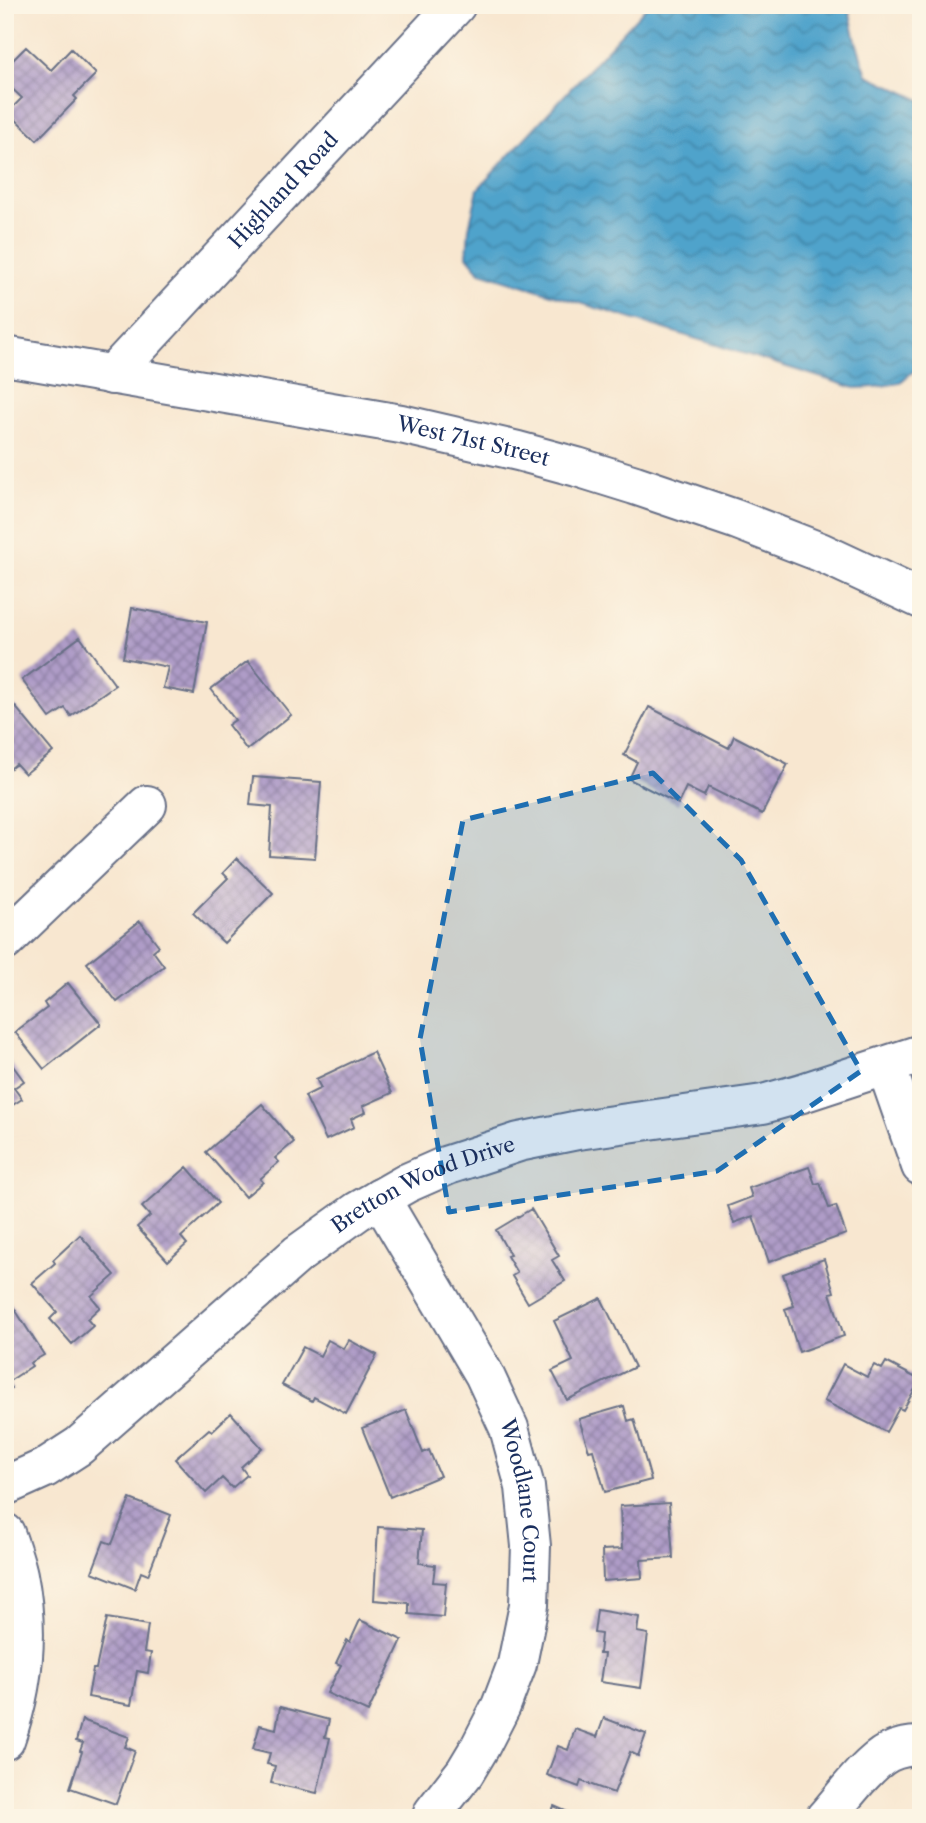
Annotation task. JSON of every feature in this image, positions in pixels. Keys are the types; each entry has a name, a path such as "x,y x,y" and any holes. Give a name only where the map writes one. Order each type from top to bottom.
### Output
{"street":[{"name":"Highland Road","path":"112,375 456,5"},
{"name":"West 71st Street","path":"5,356 401,424 577,467 735,519 820,552 921,599"},
{"path":"5,941 148,806"},
{"path":"903,1060 921,1166"},
{"name":"Bretton Wood Drive","path":"5,1486 46,1468 79,1446 298,1254 337,1224 380,1198 448,1165 519,1142 578,1130 763,1104 903,1060"},
{"name":"Woodlane Court","path":"380,1198 484,1374 509,1428 525,1486 531,1546 529,1605 517,1664 481,1747 433,1813"},
{"path":"5,1533 17,1573 24,1619 24,1649 18,1695 5,1740"},
{"path":"825,1818 872,1766 888,1753 908,1746 921,1746"}],"highlighted area":[{"path":"653,773 741,860 861,1071 717,1171 449,1212 420,1039 463,820"}],"water":[{"path":"648,5 848,5 867,75 921,100 921,365 899,383 855,388 480,272 467,256 469,228 478,189"}],"building":[{"path":"26,47 51,70 71,49 96,74 74,96 77,99 37,140 8,112 22,98 5,82 5,68"},
{"path":"132,608 207,622 194,694 163,688 168,667 123,658"},
{"path":"80,637 115,685 71,716 65,708 50,718 22,680"},
{"path":"248,661 291,715 247,750 228,725 235,720 211,689"},
{"path":"5,705 9,710 14,705 53,752 25,774 16,764 5,773"},
{"path":"649,707 729,748 734,736 788,764 762,814 708,787 704,796 686,787 678,804 629,779 637,762 624,755"},
{"path":"253,777 321,782 315,858 269,855 272,807 250,805"},
{"path":"237,858 273,893 224,943 193,913 228,878 223,873"},
{"path":"140,921 159,946 153,951 164,966 117,1002 87,963"},
{"path":"68,983 101,1024 44,1069 15,1032 47,1008 44,1003"},
{"path":"373,1052 392,1093 363,1106 366,1112 351,1119 354,1127 326,1140 305,1096 321,1088 316,1079"},
{"path":"5,1055 24,1081 14,1088 22,1099 5,1110"},
{"path":"262,1104 294,1142 275,1158 279,1162 260,1179 263,1182 245,1197 206,1152"},
{"path":"187,1167 218,1203 181,1237 187,1244 168,1261 137,1227 150,1216 142,1207"},
{"path":"809,1167 815,1184 820,1183 829,1208 836,1206 846,1234 769,1262 753,1216 734,1223 728,1206 752,1197 749,1188"},
{"path":"531,1209 559,1256 552,1260 565,1281 528,1303 512,1276 517,1273 496,1230"},
{"path":"80,1235 115,1275 91,1296 100,1307 87,1319 93,1326 72,1344 50,1319 57,1312 32,1283 55,1263 53,1260"},
{"path":"824,1259 834,1292 830,1293 844,1336 799,1352 785,1309 794,1306 783,1274"},
{"path":"601,1298 635,1367 567,1400 552,1371 573,1361 554,1321"},
{"path":"9,1300 44,1355 8,1382 12,1388 5,1393 5,1303"},
{"path":"328,1340 344,1349 349,1340 377,1355 346,1414 314,1397 312,1401 282,1385 303,1347 320,1356"},
{"path":"886,1362 920,1380 903,1410 899,1408 886,1432 824,1401 843,1364 867,1377 874,1365 882,1369"},
{"path":"624,1406 628,1421 634,1419 651,1480 605,1492 593,1450 589,1451 579,1419"},
{"path":"406,1410 423,1453 429,1450 440,1476 390,1497 362,1428"},
{"path":"231,1413 262,1448 241,1467 247,1475 232,1488 222,1478 206,1493 175,1459"},
{"path":"130,1499 171,1515 148,1575 141,1572 135,1589 92,1572 104,1541 112,1544"},
{"path":"669,1503 673,1558 641,1560 642,1578 603,1581 602,1550 622,1549 620,1506"},
{"path":"378,1527 422,1530 419,1563 435,1565 433,1582 446,1583 443,1617 409,1614 409,1603 374,1600"},
{"path":"597,1610 639,1617 637,1632 648,1634 641,1688 600,1682 604,1654 599,1654 601,1634 594,1633"},
{"path":"107,1618 148,1625 144,1652 151,1653 148,1673 137,1671 131,1705 88,1697"},
{"path":"360,1620 402,1640 368,1712 327,1693 341,1665 336,1663"},
{"path":"280,1707 329,1720 325,1737 330,1738 317,1793 271,1783 275,1766 267,1764 270,1753 253,1749 260,1725 276,1729"},
{"path":"604,1718 646,1734 638,1756 630,1752 614,1793 581,1781 579,1787 547,1775 558,1746 568,1750 575,1729 597,1737"},
{"path":"82,1720 129,1737 125,1747 135,1751 116,1804 70,1788 82,1752 83,1743 76,1741"},
{"path":"554,1806 581,1818 549,1818"}]}
